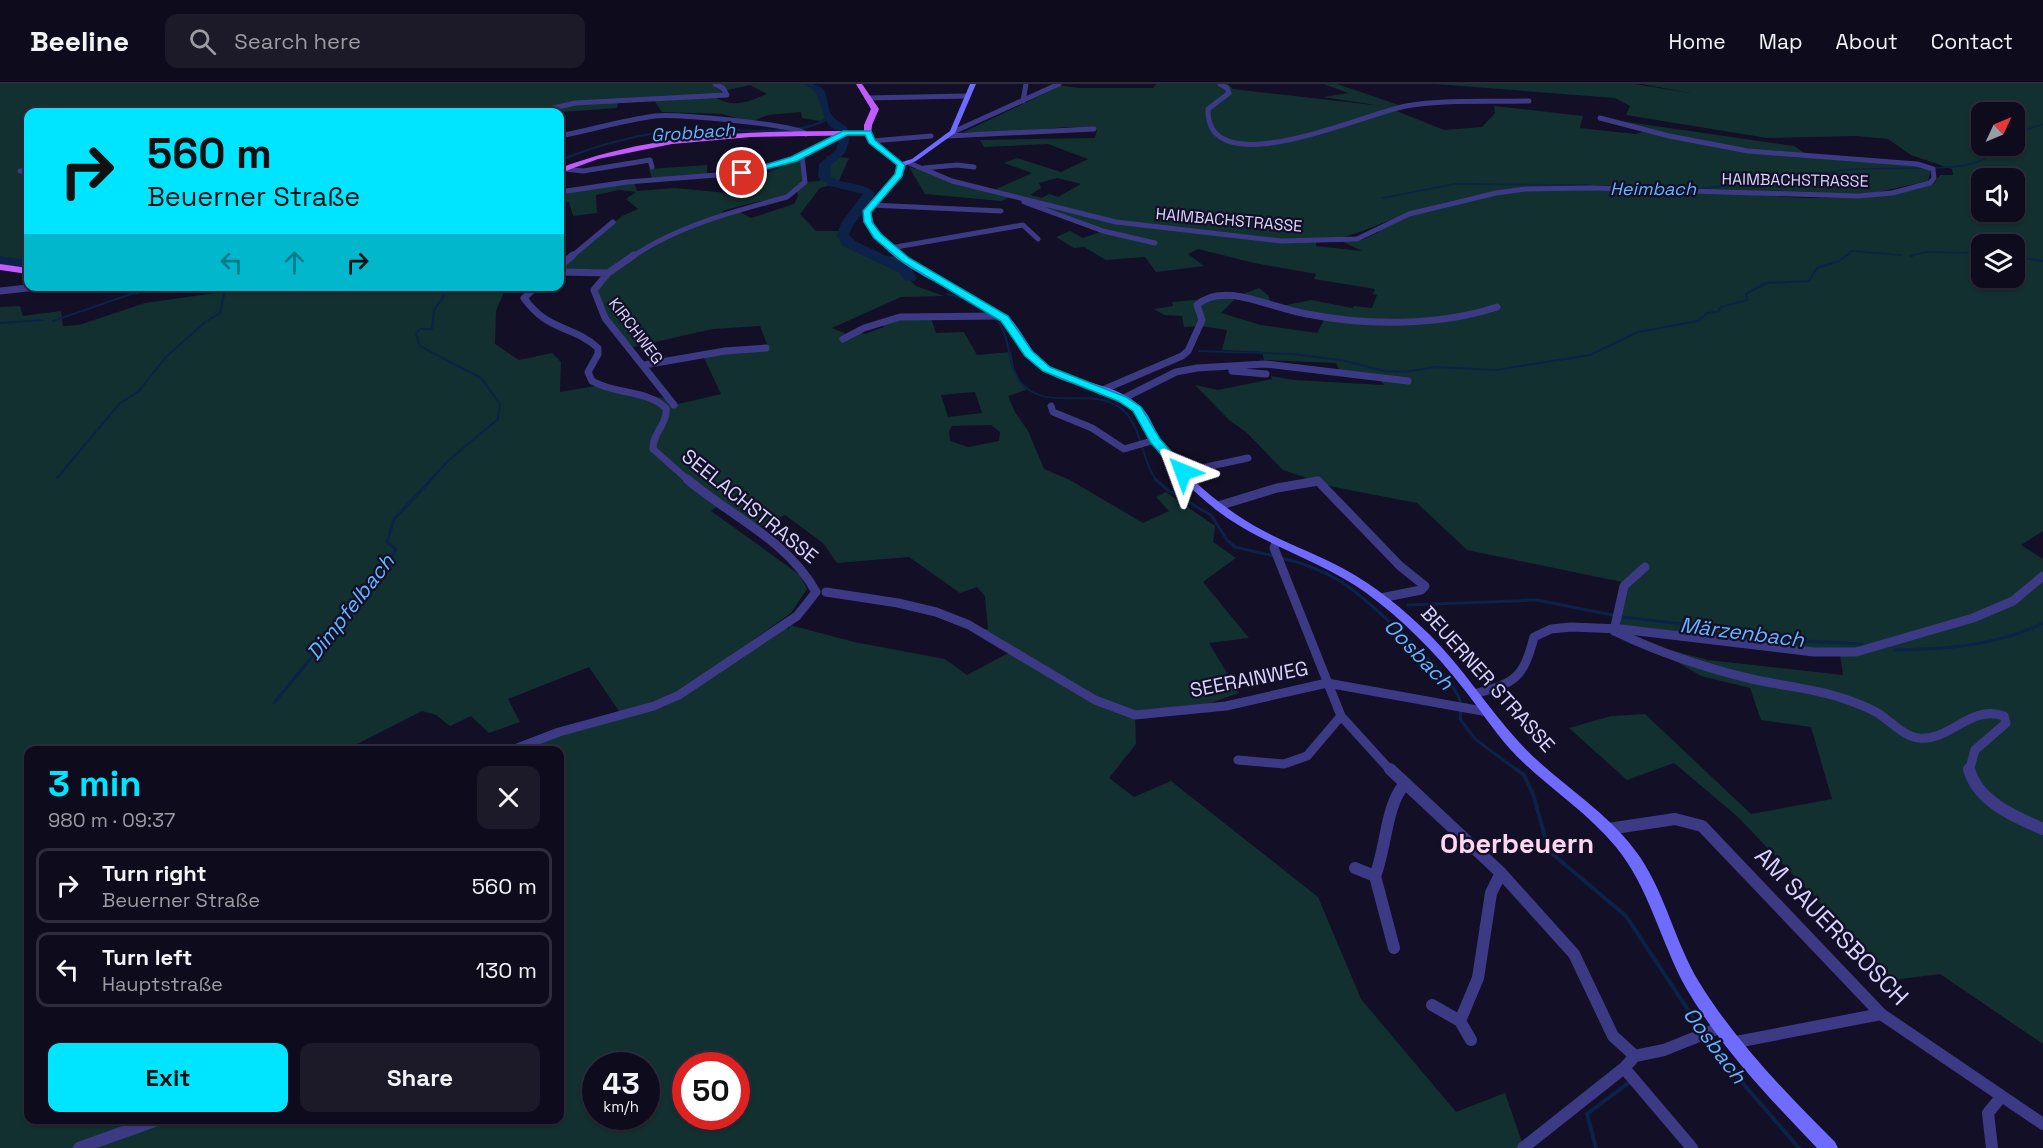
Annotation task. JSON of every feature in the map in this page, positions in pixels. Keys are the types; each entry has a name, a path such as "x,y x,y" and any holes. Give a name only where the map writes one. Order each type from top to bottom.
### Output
{"main road":[{"path":"859,84 875,109 868,125 870,137"},
{"path":"871,205 905,164 950,134 974,84"},
{"path":"564,169 608,152 651,143 804,132 845,133 870,137 905,164"},
{"name":"BEUERNER STRASSE","path":"871,205 867,211 868,222 877,236 890,248 1011,325 1029,354 1042,366 1071,381 1122,399 1143,416 1146,442 1232,517 1275,546 1335,568 1381,598 1432,642 1515,746 1608,829 1634,860 1678,959 1714,1029 1731,1043 1829,1148"},
{"path":"0,267 24,270"}],"street":[{"path":"554,108 575,103 727,95 723,88 715,84"},
{"path":"950,134 1059,84"},
{"path":"1220,84 1227,88 1229,93 1208,109 1209,122 1216,132 1240,145 1276,142 1321,133 1406,106 1529,101"},
{"path":"1023,101 1025,86"},
{"path":"867,98 915,95 967,96"},
{"path":"564,135 657,117 695,117 796,128 804,132"},
{"name":"HAIMBACHSTRASSE","path":"905,164 924,168 952,181 1116,222 1281,241 1316,242 1357,239 1409,214 1510,191 1601,189 1858,196 1892,193 1930,183 1934,172 1927,167 1905,162 1748,151 1648,131 1600,118"},
{"path":"950,134 1094,129"},
{"path":"564,191 627,182 742,173 777,165 802,156 845,133"},
{"path":"870,137 932,136"},
{"name":"KIRCHWEG","path":"674,405 623,341 594,297 594,290 609,273 634,254 667,236 725,214 787,196 802,187 805,177 801,165 802,156"},
{"path":"564,170 584,171 650,160 652,167"},
{"name":"HAIMBACHSTRASSE","path":"924,168 957,165 974,167"},
{"name":"HAIMBACHSTRASSE","path":"994,190 1087,226 1155,243"},
{"path":"871,205 1001,211"},
{"path":"564,263 613,222"},
{"path":"890,248 1023,225 1038,239"},
{"name":"KIRCHWEG","path":"564,272 609,273"},
{"path":"0,291 24,288"},
{"name":"SEELACHSTRASSE","path":"522,746 559,732 654,706 679,695 742,650 797,616 816,592 811,579 786,554 705,494 653,449 654,437 667,418 666,408 654,399 606,388 592,381 588,372 598,354 598,348 590,341 554,328 540,318 524,298 529,291"},
{"path":"1100,391 1182,356 1188,351 1202,320 1197,305 1205,299 1216,296 1238,296 1306,314 1344,319 1469,317 1497,307"},
{"path":"843,339 866,326 902,317 934,315 996,317"},
{"path":"644,365 725,351 766,348"},
{"path":"1182,356 1197,368 1266,374"},
{"path":"1122,399 1176,372 1197,368 1265,364 1408,381"},
{"path":"1051,406 1053,412 1092,428 1124,449 1146,442"},
{"path":"1183,472 1248,458"},
{"path":"1218,506 1276,488 1318,481 1400,566 1425,586 1421,590 1381,598"},
{"path":"1275,546 1341,716 1404,784 1501,873 1574,954 1613,1036 1635,1056"},
{"path":"1614,631 1624,586 1645,567"},
{"path":"1614,631 1621,629 1814,652 1856,652 1983,614 2013,601 2043,576"},
{"name":"SEERAINWEG","path":"826,592 898,603 936,612 969,625 1095,700 1135,715 1226,706 1327,683 1454,708 1488,712"},
{"path":"1474,694 1503,687 1522,674 1534,637 1551,629 1571,627 1614,631 1718,670 1770,683 1797,686 1872,710 1919,739 1932,737 1956,727 1972,716 1987,711 1996,712 2004,716 2006,723 2000,731 1972,754 1969,764 1970,778 1980,792 2006,811 2043,829"},
{"path":"1238,760 1284,764 1307,756 1341,716"},
{"path":"1394,948 1375,876 1382,858 1395,795 1404,784"},
{"name":"AM SAUERSBOSCH","path":"1608,829 1675,819 1702,826 1881,1014 2043,1124"},
{"path":"1355,868 1375,876"},
{"path":"1460,1021 1468,1009 1484,951 1492,885 1501,873"},
{"path":"1432,1005 1460,1021 1471,1040"},
{"path":"1731,1043 1881,1014"},
{"path":"1523,1148 1624,1068 1635,1056 1664,1050 1714,1029"},
{"path":"1624,1068 1692,1148"},
{"path":"1992,1148 1988,1113 2001,1097"},
{"path":"79,1148 146,1124"}],"green space":[{"path":"0,84 813,84 822,91 826,98 826,118 820,121 802,118 801,112 768,115 750,122 722,114 662,112 654,100 618,103 617,108 564,112 564,108 24,108 24,268 0,264","holes":["750,85 767,94 748,101 729,103 716,98 723,91"]},
{"path":"1156,84 1228,84 1233,89 1382,106 1323,97 1348,93 1323,84 1337,84 1399,105 1280,143 1321,135 1394,110 1444,130 1482,127 1495,113 1494,106 1583,116 1580,128 1635,134 1643,132 1732,150 1916,165 1931,170 1928,181 1869,194 1551,187 1514,190 1443,203 1351,235 1316,242 1316,246 1362,251 1343,242 1362,240 1377,233 1393,221 1467,199 1534,189 1863,198 1933,184 1940,175 1953,175 1952,169 1911,155 1888,139 1856,136 1767,138 1626,115 1630,106 1615,98 1435,84 1634,84 1690,93 1642,84 2043,84 2043,531 2021,545 2043,559 2043,1044 1940,974 1893,980 1738,817 1674,763 1627,780 1569,728 1611,716 1645,714 1751,814 1832,799 1811,727 1761,720 1750,688 1701,676 1660,652 1662,648 1708,660 1843,675 1840,654 1621,627 1622,582 1467,550 1417,503 1334,487 1283,470 1195,385 1218,390 1272,379 1271,376 1294,380 1384,385 1378,378 1340,371 1336,363 1264,360 1262,352 1222,350 1227,330 1200,326 1184,327 1182,316 1164,315 1154,309 1173,306 1172,302 1238,296 1221,313 1261,325 1317,333 1325,318 1277,307 1311,300 1352,308 1354,306 1372,308 1377,295 1373,294 1375,289 1314,279 1316,274 1254,263 1198,249 1188,254 1204,266 1156,272 1145,257 1106,260 1084,247 1074,248 1056,237 1070,231 1083,238 1103,231 1011,197 1001,201 925,194 909,167 994,190 1032,173 1004,163 1017,158 1061,172 1088,159 1048,144 984,147 980,140 1095,138 1097,130 1068,127 989,133 964,132 1054,89 1057,85 1080,88 1153,88","holes":["1057,178 1081,184 1058,197 1049,194 1042,198 1030,195 1041,188 1039,183"]},
{"path":"1620,121 1794,146 1808,155 1760,151 1713,143"},
{"path":"827,156 849,158 838,183 820,188 800,214 816,231 845,231 861,247 874,254 896,256 912,267 905,276 916,286 944,296 901,297 832,328 849,335 857,331 865,334 884,327 880,323 904,318 931,318 936,333 964,332 977,355 1011,352 1015,373 1026,390 1008,396 1015,412 1028,431 1044,469 1070,480 1143,523 1169,511 1156,497 1166,492 1215,526 1213,542 1236,558 1203,582 1249,638 1209,643 1239,693 1193,709 1135,715 1136,744 1109,778 1134,797 1171,781 1318,897 1361,999 1456,1112 1505,1093 1524,1148 0,1148 0,307 20,306 23,316 61,311 63,326 79,325 145,303 230,291 504,291 496,311 495,344 519,360 552,353 561,362 560,392 595,386 664,398 674,405 721,394 703,356 768,347 760,326 713,329 633,347 613,328 594,297 608,273 564,269 564,266 622,216 638,209 626,199 636,192 619,190 596,195 597,213 573,216 569,202 564,203 564,189 634,182 637,191 675,188 727,193 734,197 740,195 743,188 763,180 769,172 779,168 777,165 794,159 802,159 805,182 820,181","holes":["797,192 798,196 794,204 751,218 738,211 722,214 723,211 732,208","975,392 982,413 948,417 941,395","991,425 1000,432 999,441 968,447 950,441 949,431 952,426","721,503 753,530 785,515 823,543 837,563 909,557 960,593 977,587 985,596 988,629 979,630 1012,651 967,675 945,659 854,642 790,625 789,629 778,624 664,707 626,714 678,693 791,613 807,589 800,575 711,511"]},
{"path":"707,165 707,175 652,178 649,169"},
{"path":"1259,288 1269,296 1270,305 1238,296"}],"water":[{"path":"824,119 828,120 814,126 780,132 693,130 658,134 608,145 564,160 564,158 590,148 652,133 699,128 757,130 795,128"}],"waterway":[{"path":"810,84 820,91 828,118 843,129"},
{"name":"Heimbach","path":"2025,130 2043,124"},
{"name":"Oosbach","path":"844,138 841,151 825,164 824,177 834,184 858,188 869,193 864,204 847,223 843,236 848,243 905,270 910,278"},
{"name":"Heimbach","path":"1933,168 1960,166 1978,162 1989,156"},
{"name":"Heimbach","path":"1699,189 1855,169 1924,168"},
{"name":"Heimbach","path":"1383,198 1455,184 1591,185"},
{"name":"Heimbach","path":"1597,186 1639,187"},
{"path":"1845,257 1852,251 1902,255"},
{"path":"1914,255 1911,256 1925,252 1971,253"},
{"path":"1199,351 1292,354 1341,360 1385,371 1404,372 1436,367 1496,370 1590,355 1638,332 1698,321 1707,313 1718,312 1721,307 1747,300 1746,294 1766,283 1809,281 1817,268 1839,261 1847,255"},
{"path":"2025,259 2043,261"},
{"name":"Grobbach","path":"0,260 24,263"},
{"path":"57,478 120,403 138,392 166,357 205,322 220,313 225,291"},
{"name":"Dimpfelbach","path":"430,480 449,460 498,419 500,404 481,378 420,346 416,334 420,329 432,329 434,310 444,296 442,291"},
{"path":"53,321 137,292"},
{"name":"Oosbach","path":"947,294 962,298 989,314"},
{"name":"Oosbach","path":"995,318 1001,326 1014,369 1023,385 1034,393 1046,397 1099,399 1123,410 1134,425 1147,463 1156,480"},
{"path":"0,323 43,320"},
{"name":"Dimpfelbach","path":"274,703 373,583 396,550 387,542 394,519 432,479"},
{"name":"Oosbach","path":"1156,480 1169,491 1211,515 1227,540 1235,547 1274,556"},
{"name":"Oosbach","path":"1280,558 1326,573 1351,589 1384,616 1448,681 1459,699 1460,719 1475,739 1518,771"},
{"name":"Märzenbach","path":"1408,605 1537,600 1612,615"},
{"name":"Märzenbach","path":"1623,617 1741,631 1786,640 1862,644"},
{"name":"Märzenbach","path":"1895,650 1971,645 2008,637 2043,623"},
{"name":"Oosbach","path":"1516,769 1524,775 1533,794 1549,851 1626,916 1702,1031"},
{"name":"Oosbach","path":"1706,1037 1719,1056 1799,1148"},
{"path":"1596,1148 1587,1114 1631,1081"}],"district":[{"name":"Oberbeuern","path":"1517,843"}],"route":[{"path":"742,173 802,156 845,133 868,133 872,141 899,161 901,165 899,174 867,211 868,222 877,236 906,260 1005,318 1029,354 1047,369 1071,381 1131,404 1147,422 1155,441 1183,472"}]}
